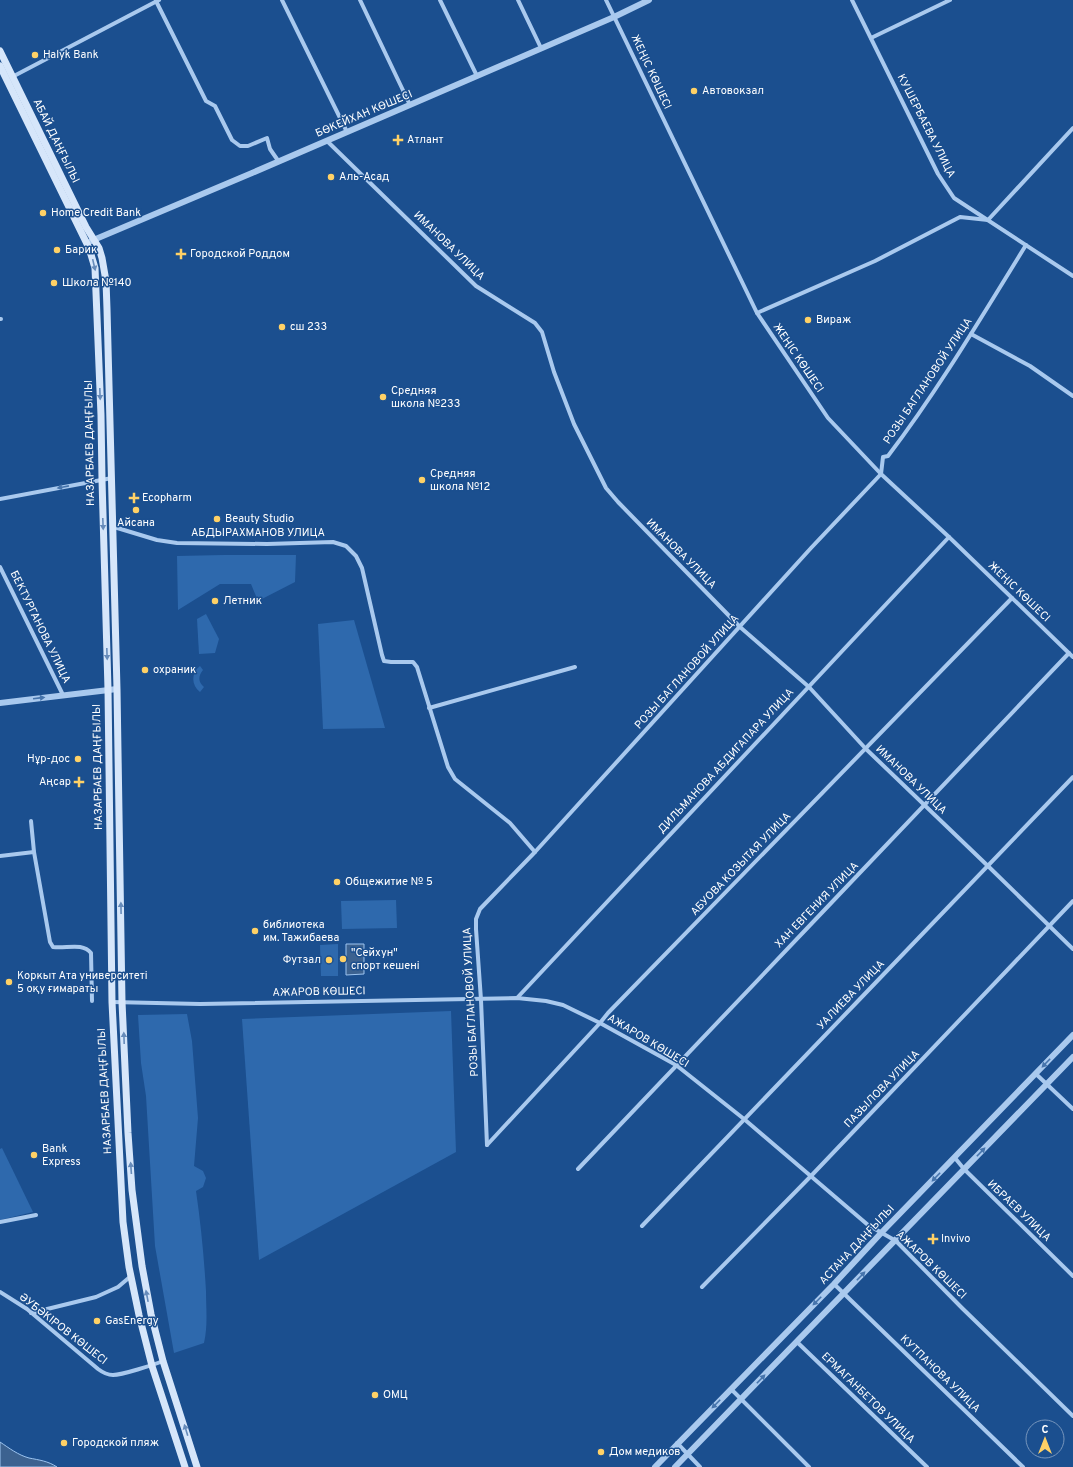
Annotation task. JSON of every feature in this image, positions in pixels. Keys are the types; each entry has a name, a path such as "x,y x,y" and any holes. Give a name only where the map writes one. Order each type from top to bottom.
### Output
{"main road":[{"name":"АБАЙ ДАҢҒЫЛЫ","path":"0,51 6,78"},
{"name":"АБАЙ ДАҢҒЫЛЫ","path":"0,66 94,240"},
{"name":"НАЗАРБАЕВ ДАҢҒЫЛЫ","path":"6,78 86,243 93,259 97,276 108,689 112,1002 122,1208 131,1276 139,1315 152,1366 185,1467"},
{"name":"НАЗАРБАЕВ ДАҢҒЫЛЫ","path":"94,240 102,254 106,281 114,527 122,1002 132,1190 142,1266 151,1314 163,1362 197,1467"}],"street":[{"path":"282,0 347,132"},
{"path":"360,0 410,105"},
{"path":"440,0 477,76"},
{"path":"518,0 541,48"},
{"name":"ЖЕҢІС КӨШЕСІ","path":"606,0 757,313 828,418 881,474 949,537 1073,657"},
{"name":"БӨКЕЙХАН КӨШЕСІ","path":"86,243 279,162 614,17 649,0"},
{"name":"КУШЕРБАЕВА УЛИЦА","path":"852,0 938,174 954,198 1073,276"},
{"path":"871,38 950,0"},
{"path":"6,78 21,72 157,1 206,101 215,106 232,140 240,146 248,146 267,138 270,149 279,162"},
{"path":"757,313 875,262 960,217 988,220 1073,128"},
{"name":"ИМАНОВА УЛИЦА","path":"327,141 476,286 535,323 542,332 554,372 574,424 606,488 640,526 740,627 809,686 866,749 989,866 1073,949"},
{"name":"РОЗЫ БАГЛАНОВОЙ УЛИЦА","path":"486,1145 481,1000 476,919 480,909 535,852 811,548 881,474 883,457 888,456 911,426 971,334 1026,245"},
{"path":"971,334 1030,366 1073,396"},
{"path":"0,499 112,478"},
{"name":"АБДЫРАХМАНОВ УЛИЦА","path":"114,527 157,540 177,543 267,544 332,542 346,546 356,556 362,568 384,661 413,662 417,667 448,767 455,779 510,823 535,852"},
{"name":"ДИЛЬМАНОВА АБДИГАПАРА УЛИЦА","path":"516,998 949,537"},
{"name":"БЕКТУРГАНОВА УЛИЦА","path":"0,567 63,695"},
{"name":"АБУОВА КОЗЫТАЯ УЛИЦА","path":"486,1145 608,1013 1012,598"},
{"name":"ХАН ЕВГЕНИЯ УЛИЦА","path":"578,1169 1069,653"},
{"path":"429,708 575,667"},
{"path":"0,702 117,689"},
{"name":"УАЛИЕВА УЛИЦА","path":"642,1226 744,1118 1073,778"},
{"path":"31,822 34,852 50,942 53,947 81,947 88,949 91,953 92,1000"},
{"path":"0,856 34,852"},
{"name":"ПАЗЫЛОВА УЛИЦА","path":"702,1287 812,1176 1073,902"},
{"name":"АЖАРОВ КӨШЕСІ","path":"112,1002 200,1004 481,1000 516,998 546,1001 563,1005 600,1023 676,1065 744,1118 868,1225 896,1241 962,1308 1073,1416"},
{"name":"АСТАНА ДАҢҒЫЛЫ","path":"655,1467 834,1284 882,1232 1073,1035"},
{"path":"675,1467 1073,1057"},
{"path":"1036,1074 1073,1109"},
{"name":"ИБРАЕВ УЛИЦА","path":"955,1158 964,1170 1073,1276"},
{"path":"0,1222 36,1215"},
{"path":"31,1313 96,1297 118,1288 131,1276"},
{"name":"КУТПАНОВА УЛИЦА","path":"834,1284 1023,1467"},
{"name":"ӘУБӘКІРОВ КӨШЕСІ","path":"0,1292 31,1313 98,1369 106,1373 114,1375 163,1362"},
{"name":"ЕРМАГАНБЕТОВ УЛИЦА","path":"797,1342 927,1467"},
{"path":"732,1389 809,1467"},
{"path":"677,1443 700,1467"}],"shaded area":[{"path":"296,555 295,582 258,601 251,584 220,584 178,610 177,556"},
{"path":"206,614 219,639 215,653 199,654 197,619"},
{"path":"354,620 385,728 323,729 318,624"},
{"path":"200,666 203,670 200,674 200,681 204,687 200,692 195,686 193,679 195,672"},
{"path":"396,900 397,928 342,929 341,901"},
{"name":"Футзал","path":"338,944 338,976 321,976 320,945"},
{"path":"346,944 364,944 364,974 346,975"},
{"path":"451,1011 456,1152 259,1260 242,1019"},
{"path":"187,1014 192,1041 198,1118 194,1166 203,1171 206,1178 203,1187 196,1191 206,1291 206,1323 204,1343 174,1353 155,1246 146,1096 141,1063 138,1015"},
{"path":"2,1148 33,1212 0,1220 0,1149"},
{"path":"0,1442 21,1455 47,1462 57,1467 0,1467"}],"place":[{"name":"Halyk Bank","path":"35,55"},
{"name":"Автовокзал","path":"694,91"},
{"name":"Атлант","path":"398,140"},
{"name":"Аль-Асад","path":"331,177"},
{"name":"Home Credit Bank","path":"43,213"},
{"name":"Барик","path":"57,250"},
{"name":"Городской Роддом","path":"181,254"},
{"name":"Школа №140","path":"54,283"},
{"name":"Вираж","path":"808,320"},
{"name":"сш 233","path":"282,327"},
{"name":"Средняя школа №233","path":"383,397"},
{"name":"Средняя школа №12","path":"422,480"},
{"name":"Ecopharm","path":"134,498"},
{"name":"Айсана","path":"136,510"},
{"name":"Beauty Studio","path":"217,519"},
{"name":"Летник","path":"215,601"},
{"name":"охраник","path":"145,670"},
{"name":"Нұр-дос","path":"78,759"},
{"name":"Аңсар","path":"79,782"},
{"name":"Общежитие № 5","path":"337,882"},
{"name":"библиотека им. Тажибаева","path":"255,931"},
{"name":"\"Сейхун\" спорт кешені","path":"343,959"},
{"name":"Футзал","path":"329,960"},
{"name":"Коркыт Ата университеті 5 оқу ғимараты","path":"9,982"},
{"name":"Bank Express","path":"34,1155"},
{"name":"Invivo","path":"933,1239"},
{"name":"GasEnergy","path":"97,1321"},
{"name":"ОМЦ","path":"375,1395"},
{"name":"Городской пляж","path":"64,1443"},
{"name":"Дом медиков","path":"601,1452"}]}
